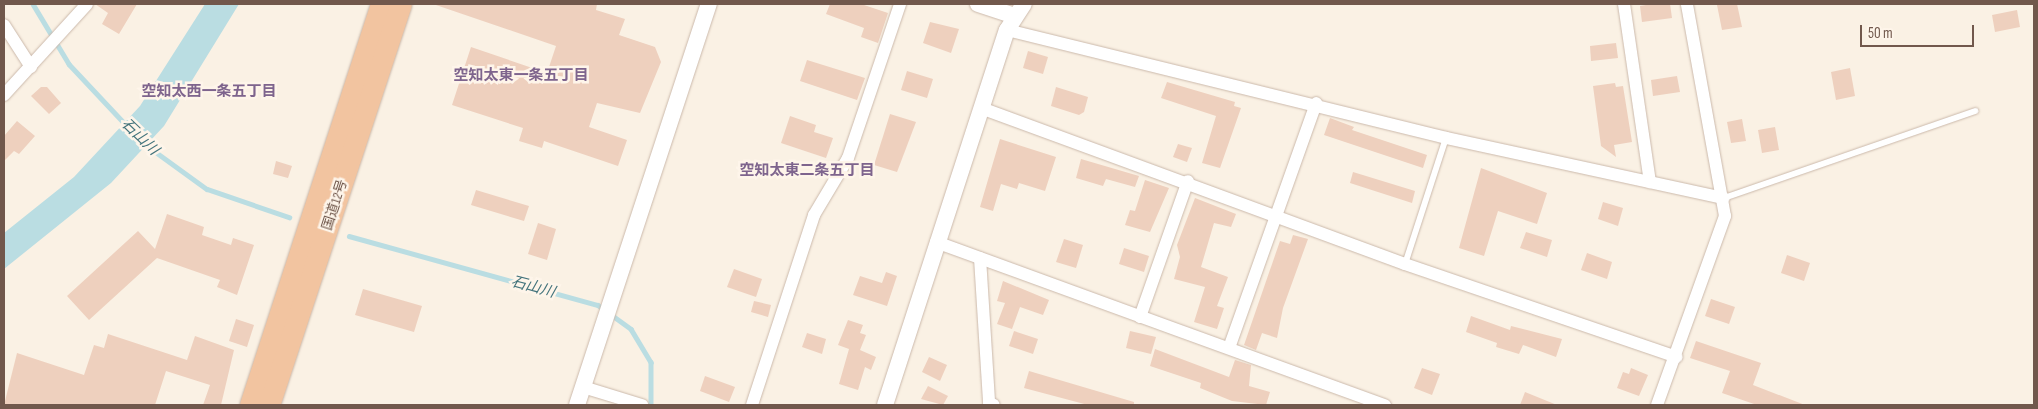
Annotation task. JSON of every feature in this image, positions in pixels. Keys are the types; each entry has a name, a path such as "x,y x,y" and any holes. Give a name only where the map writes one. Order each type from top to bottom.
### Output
{"highway":[{"name":"国道12号","path":"250,405 381,4"},
{"name":"国道12号","path":"269,405 401,4"}],"street":[{"path":"4,95 46,52 87,4"},
{"path":"577,405 709,4"},
{"path":"752,405 814,215 848,158 900,4"},
{"path":"978,4 1009,23 1446,138 1724,198"},
{"path":"885,405 936,242 1009,23 1024,4"},
{"path":"1624,4 1650,182"},
{"path":"1657,405 1676,357 1725,216 1724,198 1687,4"},
{"path":"4,25 31,68"},
{"path":"1229,348 1316,103"},
{"path":"981,108 1277,213 1405,264 1676,357"},
{"path":"1140,317 1188,181"},
{"path":"936,242 1385,405"},
{"path":"980,258 989,403 994,405"},
{"path":"583,387 642,405"}],"lane":[{"path":"1724,198 1975,110"},
{"path":"1405,264 1446,138"}],"water":[{"path":"205,4 239,4 164,126 111,183 4,269 4,233 74,177 140,106"}],"building":[{"path":"95,4 137,4 119,34 102,24 108,13"},
{"path":"433,4 597,4 596,10 625,19 619,35 655,47 661,62 640,113 597,103 589,127 627,140 618,166 544,141 542,148 519,141 523,128 452,105 471,47 547,73 556,46"},
{"path":"830,4 861,4 888,13 878,43 861,37 864,28 826,14"},
{"path":"1670,4 1672,18 1642,22 1640,6"},
{"path":"1737,4 1742,27 1722,30 1717,5"},
{"path":"2017,10 2020,27 1995,32 1992,15"},
{"path":"930,22 959,29 951,53 923,43"},
{"path":"1616,43 1618,58 1591,61 1590,46"},
{"path":"1028,51 1048,57 1043,74 1023,68"},
{"path":"807,60 865,78 857,100 800,81"},
{"path":"1850,68 1855,96 1836,100 1831,72"},
{"path":"907,71 933,79 927,98 901,90"},
{"path":"1677,76 1680,92 1653,96 1651,80"},
{"path":"1167,82 1235,102 1234,106 1241,108 1220,168 1202,163 1216,116 1161,98"},
{"path":"1615,83 1616,87 1623,86 1632,142 1614,145 1616,157 1601,146 1593,86"},
{"path":"41,87 47,87 61,103 49,114 31,96"},
{"path":"1056,87 1088,97 1084,112 1079,115 1051,106"},
{"path":"890,114 916,122 897,172 874,165"},
{"path":"790,116 816,125 814,132 833,138 826,158 781,143"},
{"path":"1330,118 1354,127 1352,130 1427,155 1423,168 1324,135"},
{"path":"1742,119 1746,141 1731,143 1727,122"},
{"path":"17,121 35,136 19,154 14,151 4,161 4,136"},
{"path":"1775,127 1779,150 1762,153 1758,130"},
{"path":"1000,139 1056,157 1045,191 1019,183 1017,189 1001,184 993,211 980,207"},
{"path":"1178,144 1192,148 1187,162 1173,157"},
{"path":"1081,159 1139,176 1135,187 1106,179 1103,186 1076,178"},
{"path":"276,161 292,166 288,178 273,174"},
{"path":"1481,168 1547,193 1537,224 1498,211 1484,256 1459,248"},
{"path":"1353,172 1415,191 1412,203 1350,183"},
{"path":"1145,180 1169,188 1150,232 1125,225 1130,210 1135,211"},
{"path":"476,190 529,206 524,221 471,205"},
{"path":"1195,198 1236,214 1231,227 1214,223 1201,267 1228,277 1217,306 1224,308 1217,329 1194,322 1205,287 1174,279 1180,257 1177,245"},
{"path":"1603,202 1623,208 1618,226 1598,219"},
{"path":"167,214 204,227 202,235 231,245 233,238 254,245 237,295 217,287 220,280 157,258 89,320 67,296 138,231 155,249"},
{"path":"538,223 556,229 547,260 528,254"},
{"path":"1526,232 1552,240 1547,257 1520,248"},
{"path":"1293,235 1308,239 1283,308 1277,338 1262,333 1256,350 1244,345 1280,241 1290,244"},
{"path":"1064,239 1083,245 1076,268 1056,262"},
{"path":"1124,248 1149,256 1144,272 1119,264"},
{"path":"1587,253 1612,262 1607,279 1581,270"},
{"path":"1787,255 1810,263 1804,281 1781,273"},
{"path":"734,269 762,279 756,297 727,287"},
{"path":"886,272 897,276 887,306 853,295 860,276 882,283"},
{"path":"1003,281 1049,300 1043,315 1020,307 1012,329 997,324 1005,303 997,301"},
{"path":"363,289 422,306 414,332 355,315"},
{"path":"1711,299 1735,307 1729,324 1705,316"},
{"path":"754,301 771,305 768,317 751,312"},
{"path":"1471,316 1510,330 1511,326 1562,339 1556,357 1523,345 1519,354 1496,347 1497,343 1466,332"},
{"path":"236,319 254,325 247,347 229,341"},
{"path":"848,320 863,325 860,333 866,335 860,350 876,357 871,370 865,367 858,390 839,384 849,349 838,345"},
{"path":"1014,331 1038,339 1033,354 1009,346"},
{"path":"1130,331 1156,337 1151,354 1126,348"},
{"path":"807,333 826,339 822,354 802,347"},
{"path":"108,334 187,360 195,336 234,350 221,405 203,405 210,385 166,371 155,405 4,405 17,353 84,375 94,345 104,348"},
{"path":"1696,341 1761,363 1753,385 1805,405 1757,405 1722,393 1730,371 1690,358"},
{"path":"1155,349 1229,377 1235,360 1251,365 1249,386 1270,392 1266,405 1232,401 1200,388 1201,383 1150,366"},
{"path":"929,357 947,365 940,381 922,372"},
{"path":"1422,368 1440,374 1432,395 1414,388"},
{"path":"1631,368 1648,375 1639,396 1617,388 1623,372 1629,374"},
{"path":"1029,371 1134,402 1134,405 1088,405 1024,388"},
{"path":"705,376 735,387 729,402 700,391"},
{"path":"928,386 948,396 943,405 921,399"},
{"path":"1525,392 1557,405 1520,405"}],"waterway":[{"name":"石山川","path":"33,4 69,64 128,127"},
{"name":"石山川","path":"142,142 207,189 289,217"},
{"name":"石山川","path":"349,236 598,305 631,329 651,362 651,405"}],"district":[{"name":"空知太東一条五丁目","path":"521,76"},
{"name":"空知太西一条五丁目","path":"209,92"},
{"name":"空知太東二条五丁目","path":"807,171"}]}
